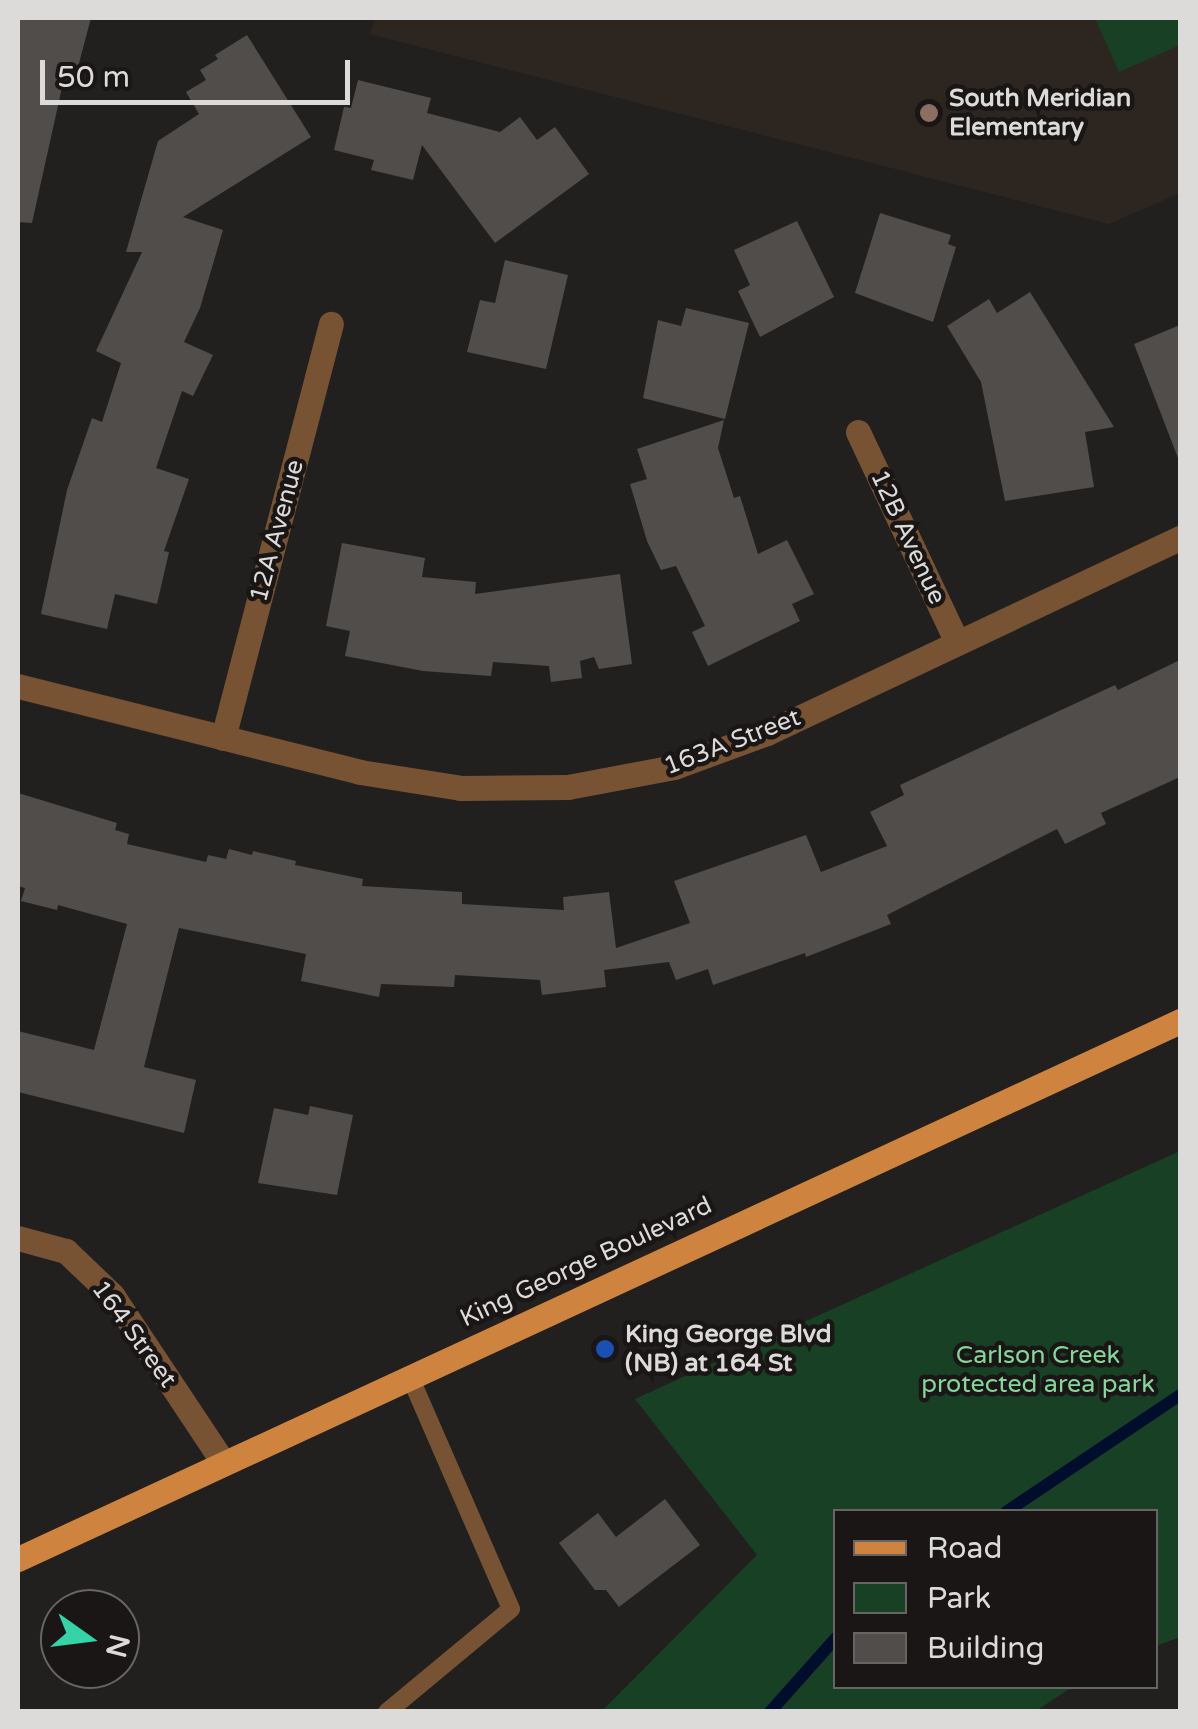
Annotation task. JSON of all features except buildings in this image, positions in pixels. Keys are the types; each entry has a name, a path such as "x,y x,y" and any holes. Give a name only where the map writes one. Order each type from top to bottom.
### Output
{"main road":[{"name":"King George Boulevard","path":"18,1559 1180,1021"}],"street":[{"name":"12A Avenue","path":"222,738 331,324"},
{"name":"12B Avenue","path":"858,432 957,642"},
{"name":"163A Street","path":"18,686 360,772 460,788 568,787 692,760 767,732 1180,538"},
{"name":"164 Street","path":"18,1238 66,1251 112,1295 223,1462"}],"lane":[{"path":"388,1712 512,1609 410,1376"}],"shaded area":[{"name":"South Meridian Elementary","path":"375,18 1180,18 1180,193 1109,224 370,34"}],"green space":[{"path":"1095,18 1180,18 1180,45 1119,72"},
{"name":"Carlson Creek protected area park","path":"1180,1151 1180,1637 1158,1645 1158,1509 833,1509 833,1689 1069,1689 1036,1711 602,1711 757,1555 635,1399"}],"waterway":[{"path":"1010,1509 1180,1395"},
{"path":"770,1712 833,1641"}],"place":[{"name":"South Meridian Elementary","path":"929,113"},
{"name":"King George Blvd (NB) at 164 St","path":"605,1349"}]}
